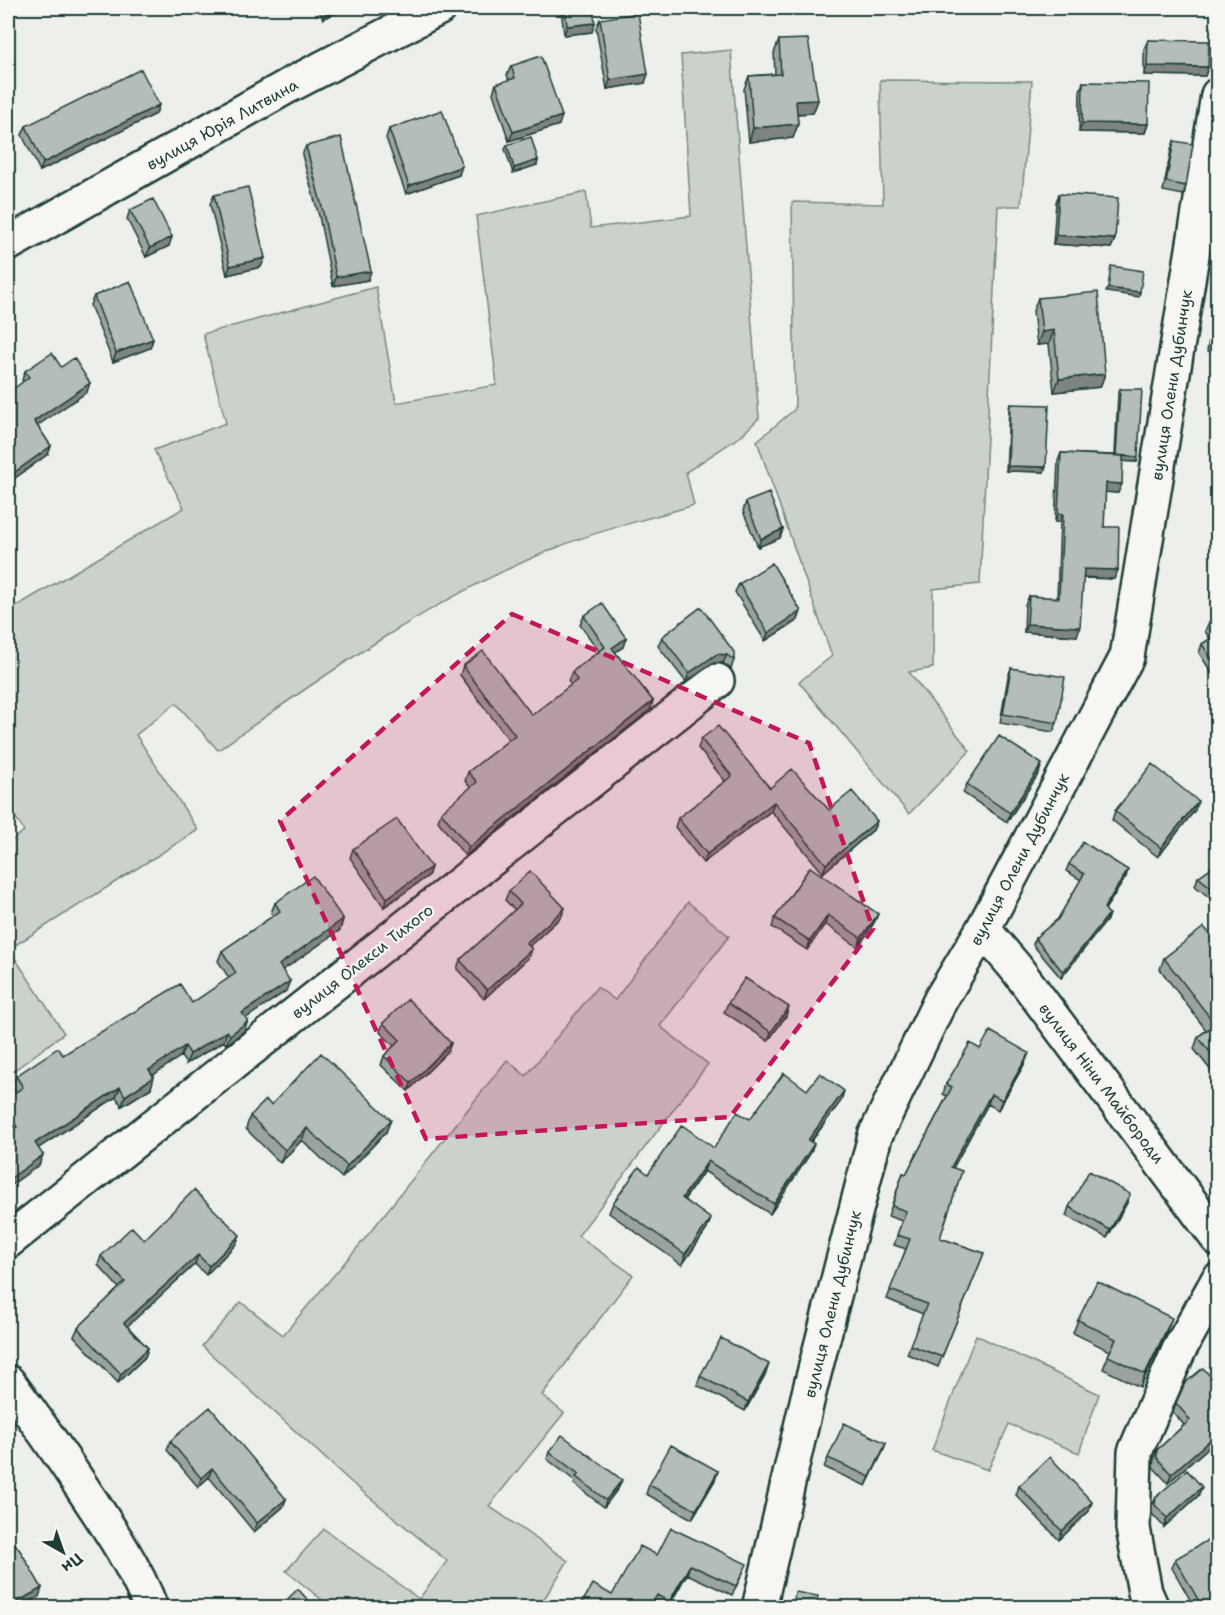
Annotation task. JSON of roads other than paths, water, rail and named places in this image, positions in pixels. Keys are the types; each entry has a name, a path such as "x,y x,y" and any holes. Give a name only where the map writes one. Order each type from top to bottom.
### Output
{"street":[{"name":"вулиця Юрія Литвина","path":"8,244 288,86 439,8"},
{"name":"вулиця Олени Дубинчук","path":"759,1608 808,1397 875,1136 941,999 982,929 1127,657 1218,95"},
{"name":"вулиця Олекси Тихого","path":"8,1241 717,681"},
{"name":"вулиця Ніни Майбороди","path":"982,929 1016,968 1218,1239"},
{"path":"1152,1608 1145,1592 1133,1528 1134,1452 1179,1350 1218,1280"},
{"path":"8,1382 37,1419 107,1525 144,1590 151,1608"}]}
